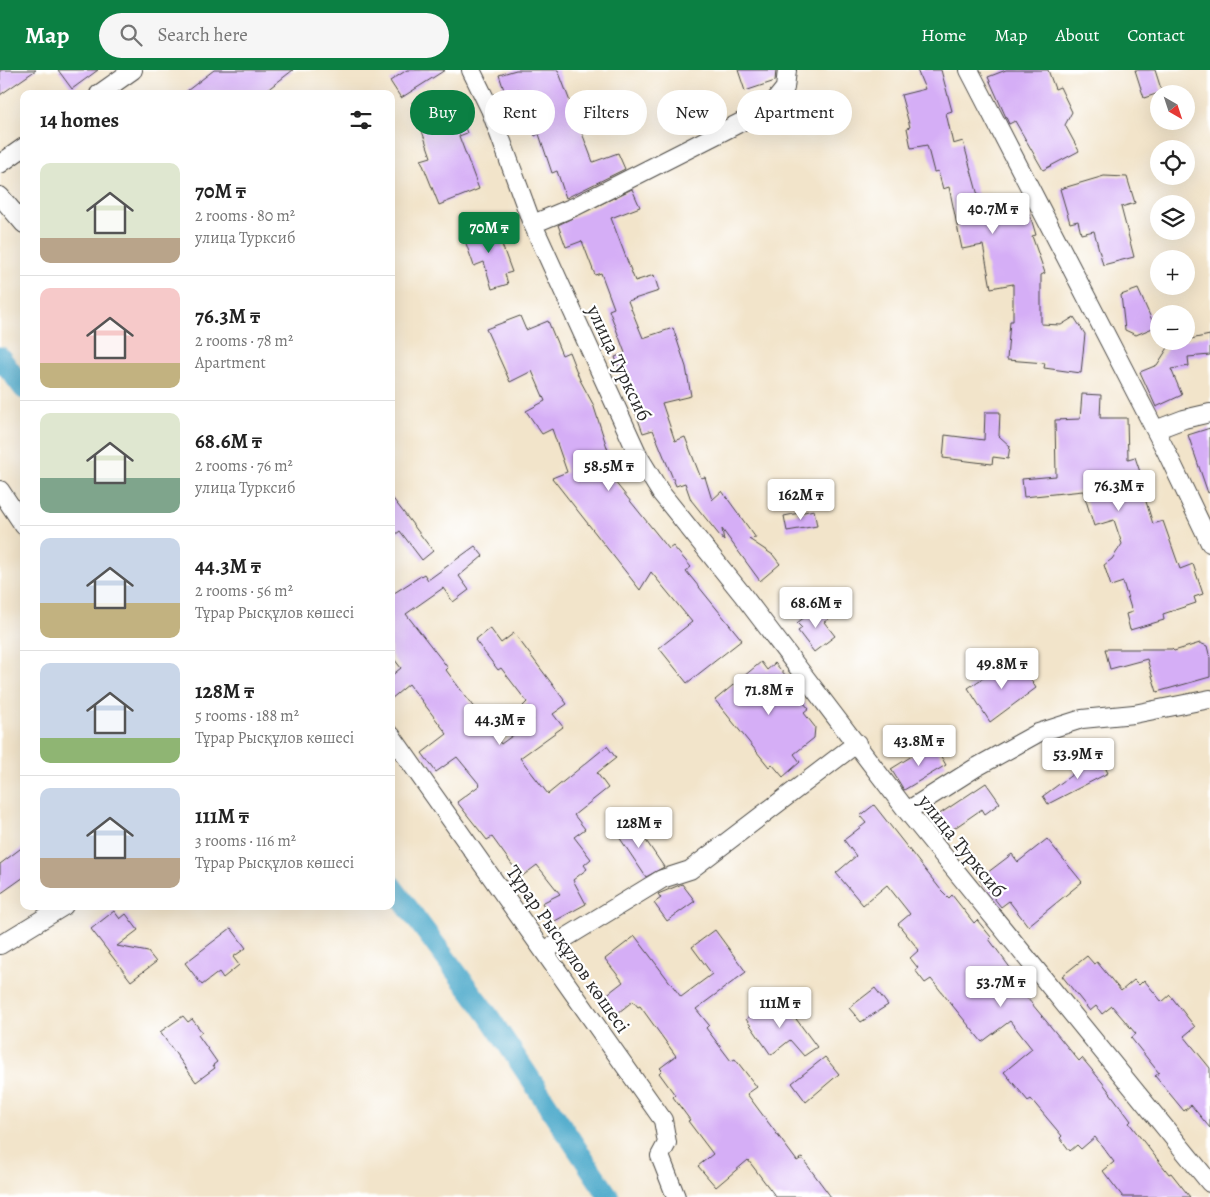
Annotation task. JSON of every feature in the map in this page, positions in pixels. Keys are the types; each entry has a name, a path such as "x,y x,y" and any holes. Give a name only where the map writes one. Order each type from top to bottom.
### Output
{"street":[{"path":"105,90 133,70"},
{"name":"улица Турксиб","path":"471,70 490,109 533,224 639,457 656,486 857,743 906,811 1210,1183"},
{"path":"533,224 576,206 769,108 785,88 787,70"},
{"path":"969,70 1155,430 1210,543"},
{"path":"0,164 20,150"},
{"path":"0,196 20,219"},
{"path":"1155,430 1184,419 1210,413"},
{"path":"0,490 20,520"},
{"path":"906,811 1038,733 1082,719 1134,714 1210,699"},
{"name":"Тұрар Рысқұлов көшесі","path":"395,742 663,1120 667,1143 660,1156 676,1197"},
{"path":"544,951 662,879 690,870 857,743"},
{"path":"0,945 57,910"}],"building":[{"path":"0,70 36,70 0,95"},
{"path":"58,70 98,70 72,89"},
{"path":"214,70 293,70 267,90 188,90"},
{"path":"407,70 445,70 414,90 410,90 410,92 401,98 390,81"},
{"path":"516,70 558,70 566,90 565,135 583,135 593,162 618,153 625,169 566,198 557,171 552,173 539,135 555,135 555,90 504,90 499,75"},
{"path":"738,70 776,70 775,81 745,90"},
{"path":"917,70 941,70 952,111 946,113 953,144 963,141 977,192 986,212 989,211 990,219 1017,211 1019,219 1030,215 1036,235 1032,236 1045,273 1041,275 1041,324 1061,325 1074,317 1085,334 1081,373 1044,368 1045,363 1007,360 1010,321 1013,321 1013,284 991,288 983,245 962,249 949,187 943,189 938,171 934,172 927,145 911,148 907,128 910,127 901,95 925,89"},
{"path":"1006,70 1048,70 1055,89 1060,87 1072,112 1065,125 1079,151 1043,170 1015,121 1009,124 988,77"},
{"path":"1135,70 1155,70 1160,85 1150,85 1150,96 1144,98"},
{"path":"423,135 462,135 459,136 479,189 439,205 421,160 431,157"},
{"path":"1104,176 1127,177 1135,203 1121,207 1134,257 1103,265 1094,231 1081,234 1078,221 1070,223 1060,189"},
{"path":"632,189 640,207 611,218 635,281 654,275 659,291 628,301 643,338 673,328 686,367 691,396 662,403 675,441 685,437 701,478 705,477 712,500 722,491 756,538 749,539 773,555 780,564 760,581 722,529 724,541 691,500 685,483 676,486 653,430 643,433 615,357 625,353 609,310 614,308 601,273 595,275 582,241 566,247 558,225"},
{"path":"494,223 512,272 505,274 508,284 492,289 484,262 474,266 463,235"},
{"path":"1138,289 1150,316 1150,329 1136,335 1125,330 1121,295"},
{"path":"520,316 526,330 548,321 562,355 569,352 580,380 593,404 612,463 602,466 669,549 673,546 691,567 686,571 742,640 687,683 659,648 692,622 651,572 640,590 552,478 567,472 552,429 542,434 526,411 545,401 532,371 510,382 486,329"},
{"path":"1210,335 1210,355 1188,357 1189,366 1171,369 1182,395 1156,407 1140,372 1157,365 1167,350 1195,350 1195,338"},
{"path":"1082,394 1101,395 1100,418 1127,418 1128,459 1135,457 1141,475 1138,476 1153,524 1163,521 1180,569 1193,564 1203,594 1194,597 1196,603 1163,614 1164,620 1130,630 1126,614 1132,612 1123,582 1111,586 1104,565 1112,559 1122,544 1114,520 1094,526 1083,491 1024,497 1022,479 1056,476 1055,420 1080,419"},
{"path":"985,412 1000,412 999,436 1010,446 1008,459 993,457 992,464 943,458 945,435 984,440"},
{"path":"1210,428 1210,492 1208,493 1188,435"},
{"path":"395,501 433,551 422,560 400,531 395,535"},
{"path":"814,510 817,526 787,531 784,516"},
{"path":"475,546 483,556 459,576 469,590 453,602 443,588 406,614 448,668 446,670 501,744 534,720 523,706 527,702 501,668 498,670 475,640 490,628 501,643 514,633 567,704 553,714 563,727 520,758 548,794 607,746 616,758 597,773 608,788 574,815 585,829 574,837 591,859 584,865 587,869 573,880 586,904 553,922 542,903 560,894 537,865 521,877 492,837 487,840 457,802 480,785 457,757 436,772 422,753 447,734 409,684 395,696 395,673 401,668 395,660 395,592 424,574 428,580"},
{"path":"819,606 829,619 824,622 835,636 814,652 798,631 802,628 797,623"},
{"path":"1200,643 1207,646 1210,658 1210,677 1157,692 1147,659 1110,669 1105,649 1172,649 1174,651"},
{"path":"761,662 767,670 775,663 786,676 783,678 809,709 804,713 815,727 814,738 794,754 800,762 783,777 772,764 769,767 715,700"},
{"path":"1013,664 1017,670 1022,666 1036,688 990,722 968,688 1001,666 1004,670"},
{"path":"933,743 946,765 904,790 891,769"},
{"path":"1099,755 1108,773 1048,804 1043,796"},
{"path":"986,783 1000,803 985,814 982,809 943,836 932,819"},
{"path":"874,805 941,890 949,898 952,895 974,923 977,920 991,937 989,939 1014,973 1009,976 1079,1061 1082,1058 1102,1082 1131,1121 1129,1123 1169,1174 1171,1173 1190,1197 1123,1197 1103,1171 1114,1162 1095,1137 1081,1149 1077,1145 1070,1151 1060,1138 1062,1136 1031,1099 1028,1101 1004,1072 1032,1049 1010,1021 982,1042 931,979 925,983 915,970 918,968 910,958 919,950 898,924 910,914 887,885 863,905 836,873 856,856 844,840 866,823 860,816"},
{"path":"632,820 664,867 646,877 615,831"},
{"path":"1047,839 1082,882 1028,926 1009,901 1001,907 979,879 1012,854 1018,862"},
{"path":"20,849 20,880 0,894 0,864"},
{"path":"682,884 695,901 667,921 654,903 661,898 658,894"},
{"path":"114,911 120,919 126,914 138,930 117,946 148,952 156,962 131,981 91,929"},
{"path":"231,928 246,948 233,957 239,965 223,978 219,972 202,985 185,963"},
{"path":"715,930 746,972 696,1009 709,1025 706,1028 731,1061 735,1059 757,1087 747,1094 797,1161 802,1158 831,1197 776,1197 748,1160 716,1187 698,1166 713,1154 688,1121 690,1120 673,1097 675,1095 659,1073 662,1070 660,1068 676,1056 640,1006 638,1007 633,1001 614,1016 601,999 623,982 605,959 635,936 681,997 712,974 692,947"},
{"path":"1087,956 1094,964 1097,962 1121,991 1134,980 1139,985 1144,980 1162,1002 1170,995 1195,1027 1184,1036 1210,1068 1210,1128 1191,1105 1184,1111 1155,1076 1159,1073 1131,1038 1136,1034 1112,1006 1102,1014 1096,1006 1090,1011 1062,976"},
{"path":"875,988 888,1005 861,1022 849,1008"},
{"path":"782,1000 817,1047 804,1056 790,1040 771,1055 746,1019 762,1007 766,1012"},
{"path":"183,1016 188,1022 192,1019 202,1032 198,1035 217,1062 213,1065 215,1068 196,1082 160,1032"},
{"path":"825,1057 839,1074 806,1102 792,1083"}],"waterway":[{"path":"0,357 20,384"},
{"path":"395,890 488,1015 609,1197"}]}
